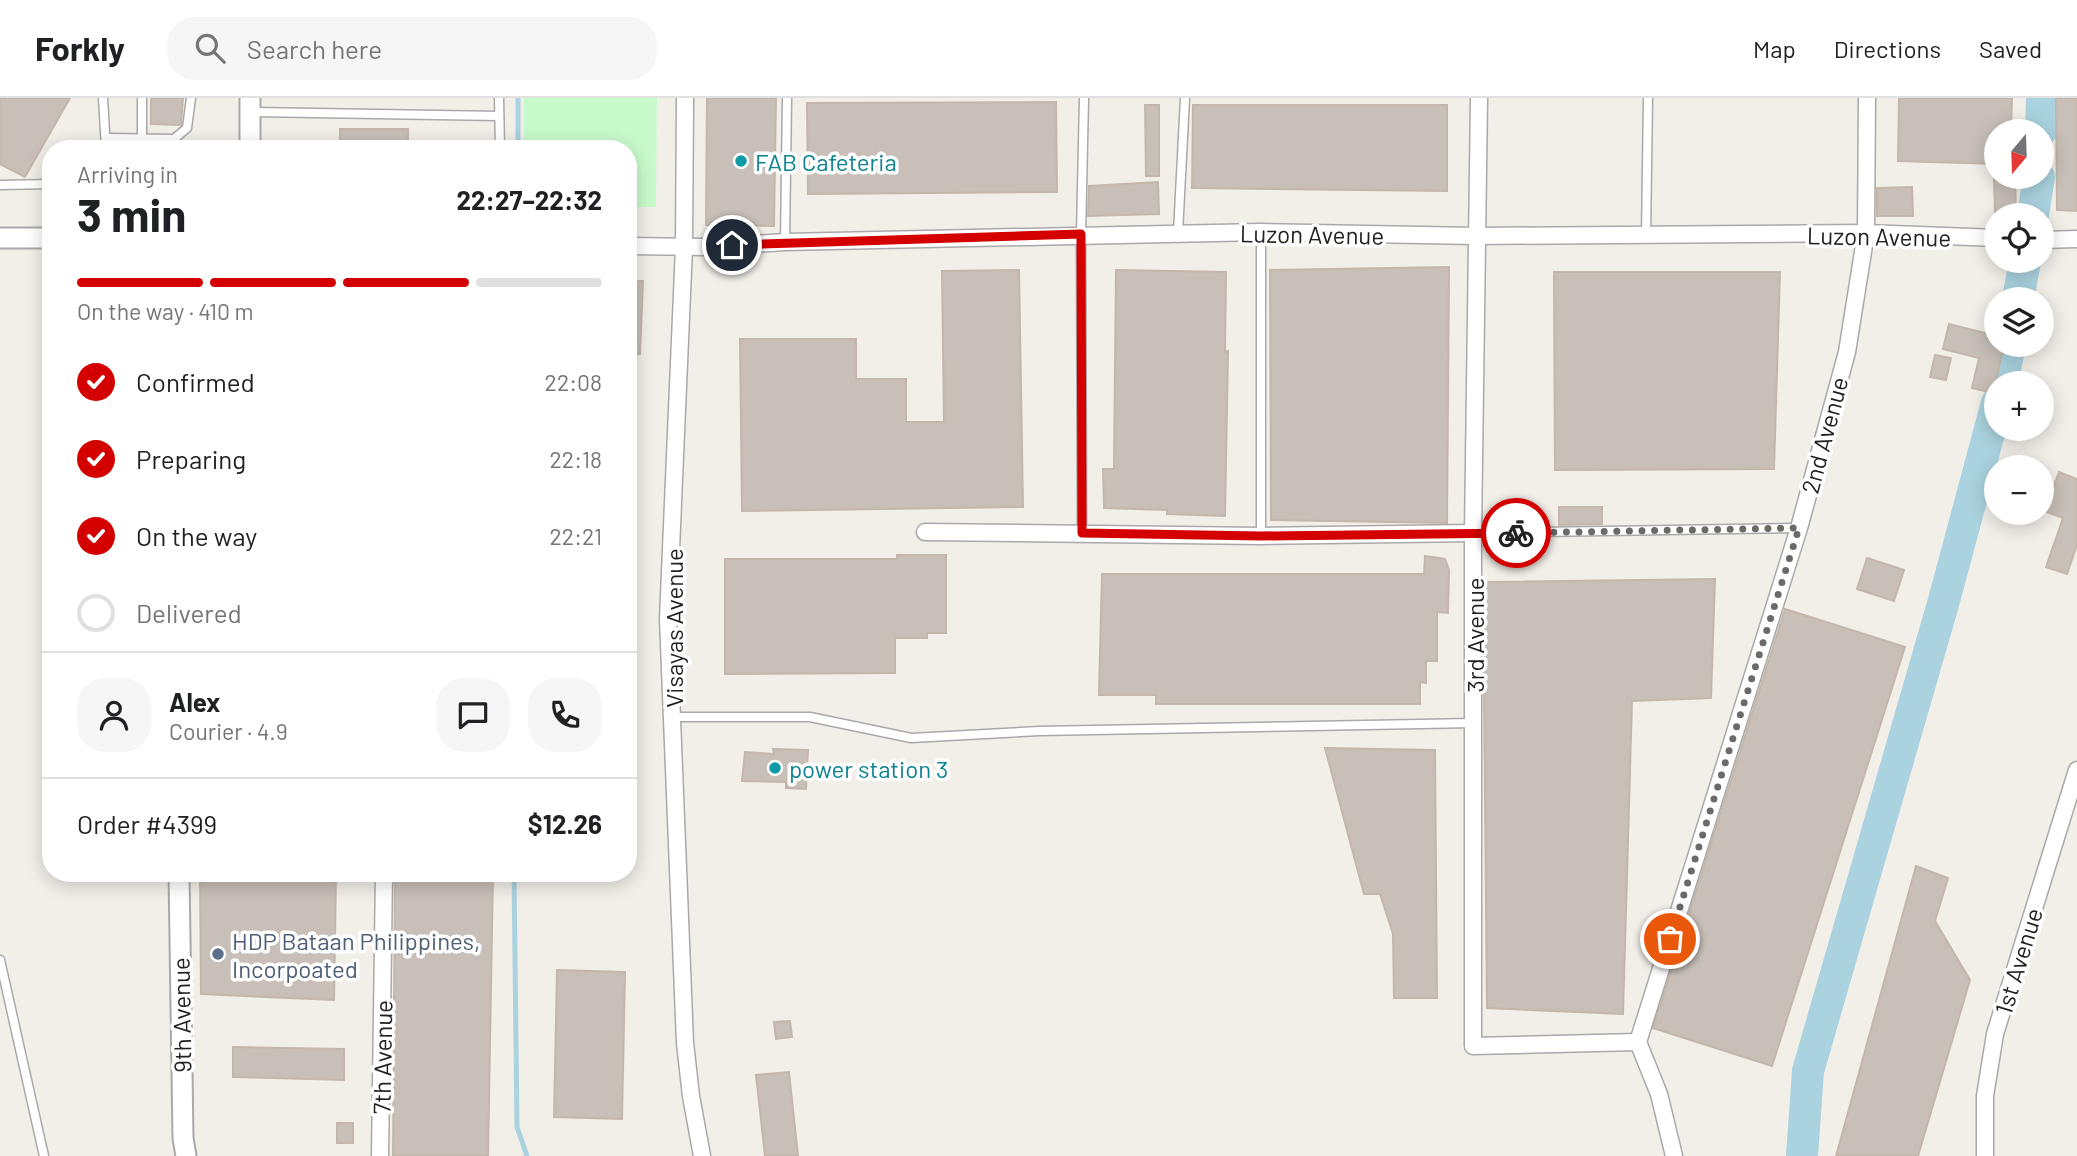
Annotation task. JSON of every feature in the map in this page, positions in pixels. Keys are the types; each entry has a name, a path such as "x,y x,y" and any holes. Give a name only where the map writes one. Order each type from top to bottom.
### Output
{"street":[{"name":"Visayas Avenue","path":"685,98 684,247 668,619 685,1043 702,1156"},
{"name":"3rd Avenue","path":"1479,98 1473,533 1473,1046 1638,1042"},
{"name":"2nd Avenue","path":"1638,1042 1799,528 1847,352 1866,233 1867,98"},
{"path":"250,105 250,140"},
{"name":"Luzon Avenue","path":"637,246 1261,232 1476,236 1866,233 1984,238"},
{"path":"0,238 42,238"},
{"path":"2054,240 2077,239"},
{"path":"925,532 1261,536 1473,533"},
{"name":"1st Avenue","path":"1985,1156 1985,1096 1996,1034 2077,770"},
{"name":"9th Avenue","path":"179,882 183,1138 186,1156"},
{"name":"7th Avenue","path":"380,1156 384,882"},
{"path":"1638,1042 1659,1094 1674,1156"}],"lane":[{"path":"103,98 106,138 142,139 174,139 187,128 191,98"},
{"path":"142,98 142,139"},
{"path":"499,98 500,140"},
{"path":"785,242 786,98"},
{"path":"1082,533 1081,234 1084,98"},
{"path":"1178,233 1185,98"},
{"path":"1646,236 1648,98"},
{"path":"250,105 499,116"},
{"path":"0,185 42,184"},
{"path":"1261,232 1261,536"},
{"path":"1473,533 1799,528"},
{"path":"673,717 810,717 912,738 1039,731 1474,723"},
{"path":"0,960 44,1156"}],"green space":[{"path":"524,98 657,98 656,207 637,207 637,140 524,140"}],"building":[{"path":"0,98 70,98 46,140 42,140 42,147 25,177 0,164"},
{"path":"151,98 183,98 181,125 151,124"},
{"name":"FAB Cafeteria","path":"707,98 776,98 774,226 706,225"},
{"path":"1899,98 2012,98 2011,119 1984,119 1984,164 1898,161"},
{"path":"2056,98 2077,98 2077,211 2057,210"},
{"path":"1056,102 1057,192 808,194 807,103"},
{"path":"1145,105 1159,105 1159,176 1146,176"},
{"path":"1193,105 1447,105 1447,191 1192,188"},
{"path":"340,129 408,129 408,140 340,140"},
{"path":"1158,182 1159,214 1088,216 1089,186"},
{"path":"1912,187 1913,216 1877,216 1877,188"},
{"path":"1994,189 2015,189 2016,203 1995,203"},
{"path":"1449,267 1447,523 1271,520 1270,270"},
{"path":"1019,270 1023,507 742,511 740,339 856,339 856,379 906,379 906,422 944,422 942,271"},
{"path":"1116,270 1226,272 1225,352 1228,351 1225,516 1167,514 1167,510 1104,508 1103,469 1114,469"},
{"path":"1554,272 1780,272 1774,469 1555,470"},
{"path":"637,281 643,281 640,354 637,354"},
{"path":"1949,324 1984,333 1984,357 2001,357 1998,371 1984,371 1984,391 1972,388 1979,358 1943,349"},
{"path":"1935,355 1951,358 1946,380 1930,377"},
{"path":"2059,472 2077,479 2077,545 2067,574 2046,567 2063,518 2054,515 2054,485"},
{"path":"1559,507 1602,507 1602,524 1559,525"},
{"path":"897,555 946,555 946,633 927,633 927,638 895,638 895,673 725,674 725,559 897,559"},
{"path":"1425,556 1445,559 1449,570 1448,613 1437,612 1437,661 1426,661 1426,683 1420,682 1420,704 1156,704 1156,695 1099,695 1102,574 1424,574"},
{"path":"1867,558 1904,570 1894,601 1857,589"},
{"path":"1715,579 1711,698 1632,701 1623,1014 1487,1008 1483,582"},
{"path":"1785,609 1905,647 1772,1066 1653,1028"},
{"path":"1325,748 1435,750 1437,998 1394,998 1393,934 1380,894 1364,894"},
{"name":"power station 3","path":"773,749 808,750 806,789 786,788 786,782 742,781 745,752 774,754"},
{"path":"1916,866 1948,878 1935,921 1970,980 1918,1156 1836,1156"},
{"path":"200,882 336,882 334,1000 201,994"},
{"path":"395,882 493,882 488,1156 393,1156"},
{"path":"557,970 625,972 622,1119 554,1117"},
{"path":"790,1021 792,1037 776,1039 774,1022"},
{"path":"233,1047 344,1049 344,1080 233,1077"},
{"path":"789,1072 798,1156 765,1156 756,1075"},
{"path":"337,1123 353,1123 353,1143 337,1143"}],"waterway":[{"path":"518,98 518,140"},
{"path":"2041,119 2042,98"},
{"path":"2035,203 2037,189"},
{"path":"2020,287 2023,273"},
{"path":"2005,371 2007,357"},
{"path":"1802,1156 1808,1071 1943,604 1987,441"},
{"path":"514,882 517,1127 527,1156"}],"way so far":[{"path":"1516,533 1799,528 1670,939"}],"place":[{"name":"FAB Cafeteria","path":"741,161"},
{"name":"power station 3","path":"775,768"},
{"name":"HDP Bataan Philippines, Incorpoated","path":"218,954"}],"route":[{"path":"732,245 1081,234 1082,533 1261,536 1516,533"}]}
